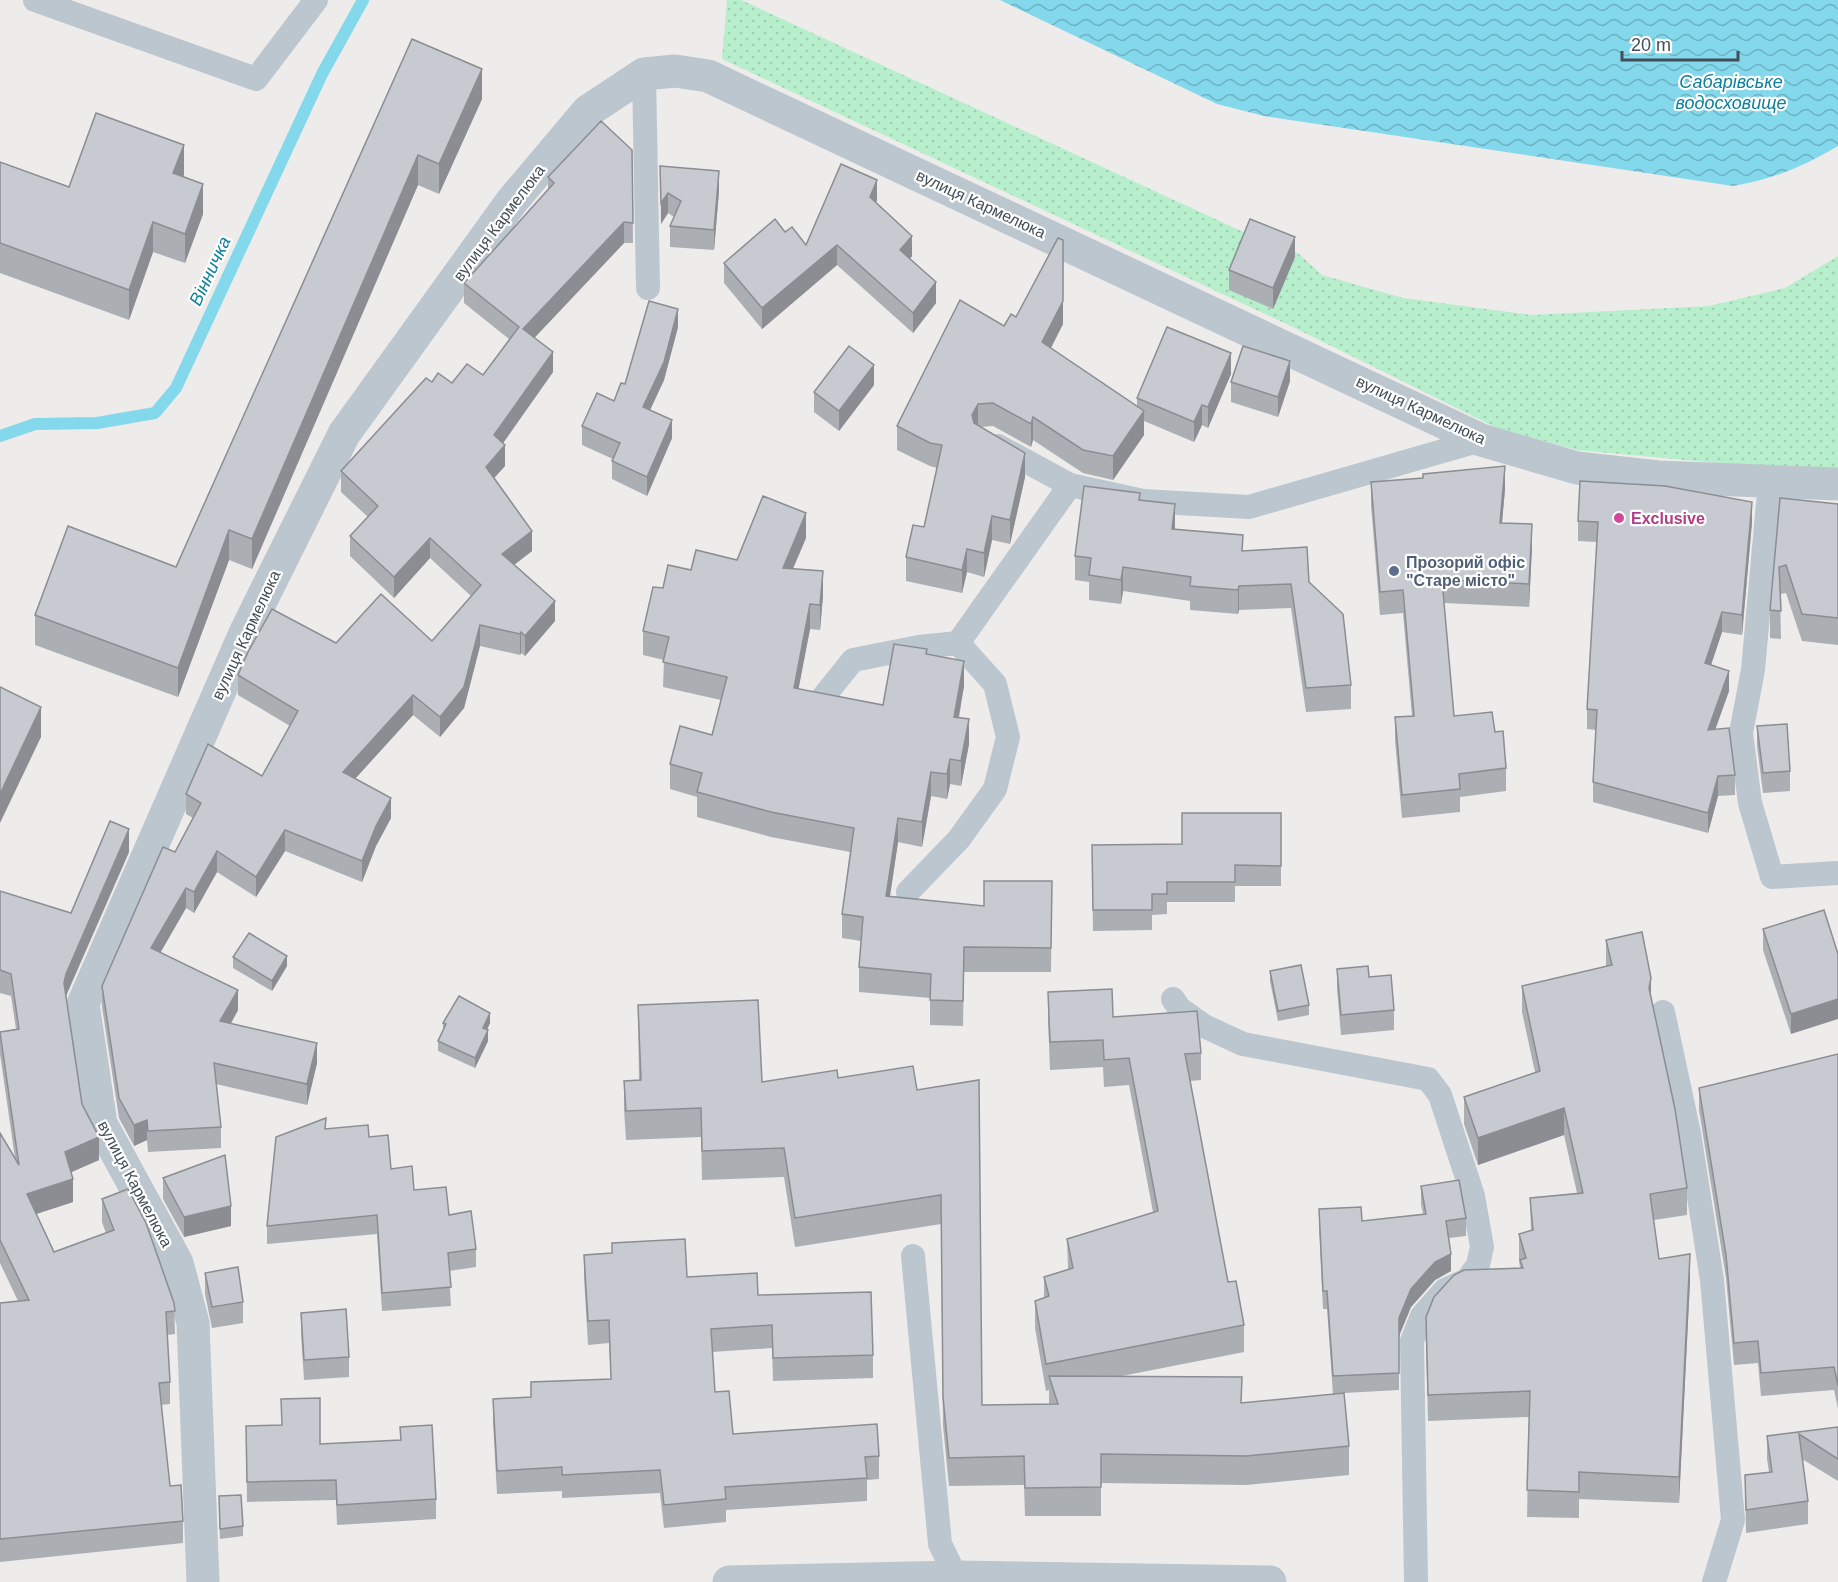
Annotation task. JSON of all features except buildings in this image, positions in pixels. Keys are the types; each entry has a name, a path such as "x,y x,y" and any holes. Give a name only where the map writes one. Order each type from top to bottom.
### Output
{"street":[{"name":"вулиця Кармелюка","path":"203,1582 193,1323 177,1263 100,1124 83,1004 246,632 344,434 512,201 588,111 644,74 675,71 708,76 1481,440 1577,468 1658,477 1838,484"},
{"path":"729,1582 956,1577 1270,1582"}],"lane":[{"path":"35,0 256,79 316,0"},
{"path":"644,74 648,288"},
{"path":"986,439 1070,485 1143,501 1249,507 1481,440"},
{"path":"1770,482 1753,670 1741,733 1750,803 1772,877 1838,873"},
{"path":"958,643 1070,485"},
{"path":"820,701 853,660 919,646 958,643"},
{"path":"908,892 959,839 995,789 1008,737 995,684 958,643"},
{"path":"1173,999 1179,1008 1204,1026 1243,1044 1428,1079 1440,1095 1473,1196 1482,1247 1478,1265 1467,1280 1445,1290 1422,1316 1412,1341 1416,1582"},
{"path":"1663,1012 1689,1133 1713,1291 1733,1520 1714,1582"},
{"path":"913,1256 940,1544 956,1577"}],"green space":[{"path":"727,0 741,0 1239,230 1299,254 1322,275 1403,298 1532,315 1709,306 1785,288 1838,256 1838,468 1739,465 1577,450 1497,428 1297,329 722,59"}],"water":[{"name":"Сабарівське водосховище","path":"1000,0 1838,0 1838,146 1787,171 1762,180 1733,186 1264,116 1217,104"}],"waterway":[{"name":"Вінничка","path":"0,436 35,424 97,423 155,413 176,388 322,74 363,0"}],"place":[{"name":"Exclusive","path":"1619,518"},
{"name":"Прозорий офіс \"Старе місто\"","path":"1394,571"}]}
